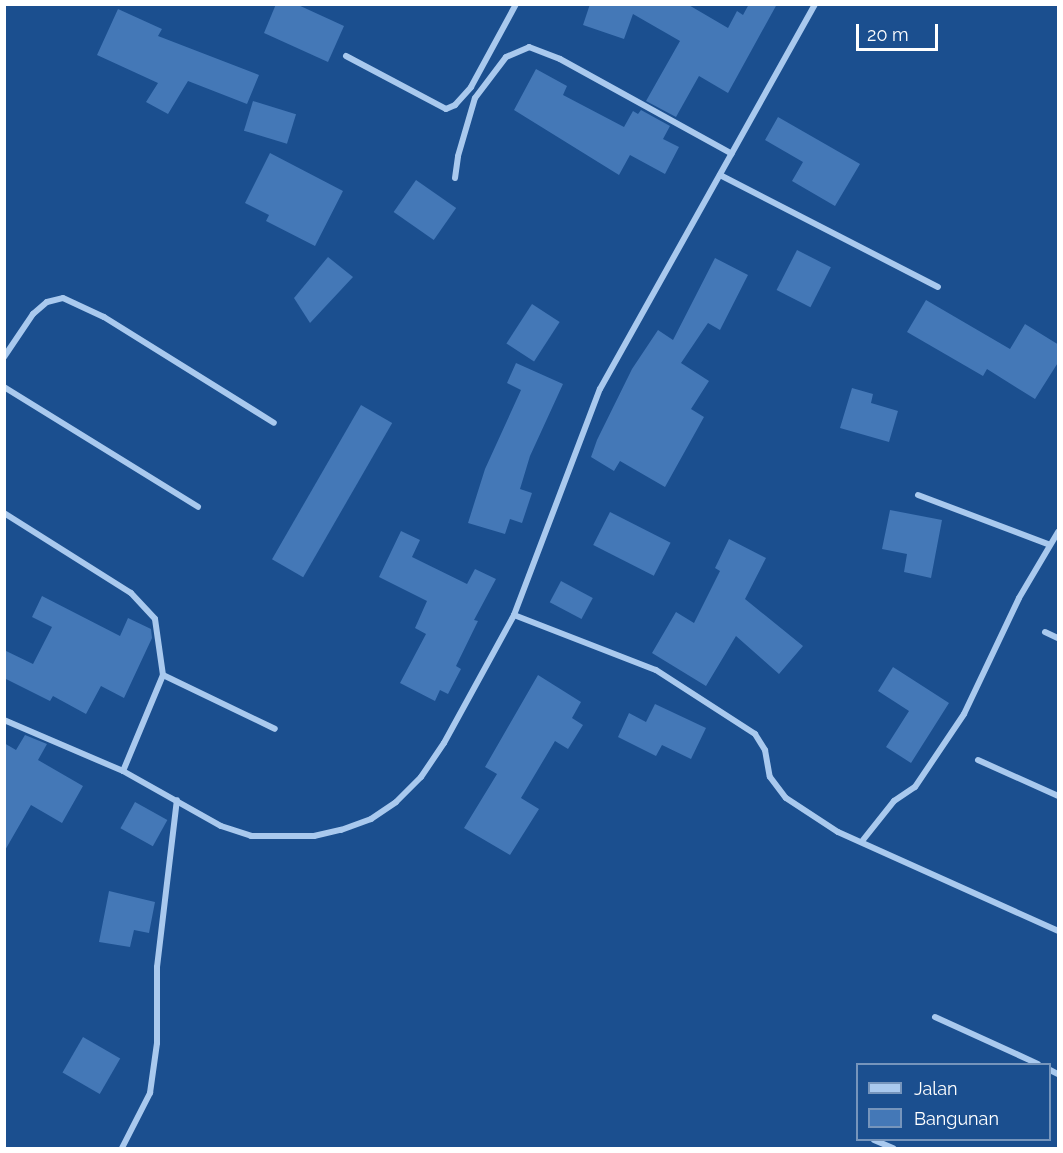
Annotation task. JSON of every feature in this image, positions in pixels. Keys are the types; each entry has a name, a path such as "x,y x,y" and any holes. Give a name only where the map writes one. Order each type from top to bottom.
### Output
{"street":[{"path":"346,56 446,109 455,105 471,87 516,4"},
{"path":"4,720 123,771 221,826 251,836 314,836 371,819 421,777 444,743 514,615 600,389 815,4"},
{"path":"455,178 458,156 476,98 506,57 529,47 560,59 732,153"},
{"path":"720,175 938,287"},
{"path":"4,357 33,314 47,302 63,298 97,313 274,423"},
{"path":"4,387 198,507"},
{"path":"918,495 1048,544"},
{"path":"4,513 131,593 155,619 163,675 123,771"},
{"path":"863,840 894,801 915,787 964,714 1048,544 1059,532"},
{"path":"514,615 656,670 755,734 765,750 770,777 786,798 838,832 863,840 1059,932"},
{"path":"1045,632 1059,638"},
{"path":"163,675 275,729"},
{"path":"978,760 1059,796"},
{"path":"122,1149 150,1093 157,1043 157,967 177,800"},
{"path":"935,1017 1034,1063"},
{"path":"876,1141 893,1149"}],"building":[{"path":"276,4 296,4 344,26 328,62 264,33"},
{"path":"590,4 687,4 728,28 737,11 743,15 749,4 777,4 728,93 699,76 676,117 646,101 680,41 633,14 624,39 583,25"},
{"path":"118,9 162,29 158,36 259,75 247,104 188,81 168,114 146,102 158,83 97,55"},
{"path":"536,69 567,86 563,95 624,127 633,111 638,114 641,110 670,126 663,139 679,147 665,174 630,155 619,175 514,110"},
{"path":"253,101 296,114 287,144 244,131"},
{"path":"778,117 860,164 835,206 792,181 803,162 765,140"},
{"path":"270,153 343,191 315,246 266,221 269,215 245,203"},
{"path":"416,180 456,208 434,240 394,212"},
{"path":"797,250 831,267 810,307 777,290"},
{"path":"328,257 353,277 310,323 294,298"},
{"path":"715,258 748,275 720,330 708,323 681,363 709,381 691,409 704,417 665,487 620,461 614,471 591,457 597,440 632,369 658,330 673,340"},
{"path":"926,300 1010,349 1025,324 1059,345 1059,361 1035,399 987,369 983,376 907,332"},
{"path":"532,304 560,322 534,361 506,343"},
{"path":"516,363 563,384 530,456 520,489 532,493 522,523 510,519 505,534 468,523 485,469 521,390 507,383"},
{"path":"852,388 873,394 871,403 898,411 889,442 840,428"},
{"path":"361,405 392,423 303,577 272,559"},
{"path":"890,510 942,520 931,578 904,572 907,554 882,549"},
{"path":"610,512 671,543 654,576 593,545"},
{"path":"401,531 420,540 412,557 467,584 475,569 496,579 474,620 478,621 456,666 461,669 448,694 440,690 435,701 400,683 426,634 415,628 427,601 379,577"},
{"path":"729,539 766,558 745,599 803,646 779,674 736,636 706,686 652,653 676,612 694,623 720,571 715,568"},
{"path":"561,581 593,598 582,619 550,602"},
{"path":"42,596 120,636 128,618 151,629 152,638 124,698 101,686 86,714 53,696 50,701 4,678 4,650 33,664 52,627 32,617"},
{"path":"893,667 949,703 911,763 886,747 909,711 878,691"},
{"path":"538,675 581,702 572,718 583,725 568,749 555,741 521,798 539,809 510,855 464,828 497,774 485,767"},
{"path":"655,704 706,728 691,759 662,745 656,756 618,737 629,713 646,722"},
{"path":"25,735 47,744 38,760 83,786 62,823 31,805 4,852 4,743 16,750"},
{"path":"135,802 167,820 153,846 120,828"},
{"path":"109,891 155,902 149,933 134,930 130,947 99,942"},
{"path":"83,1037 120,1058 100,1094 62,1073"}]}
